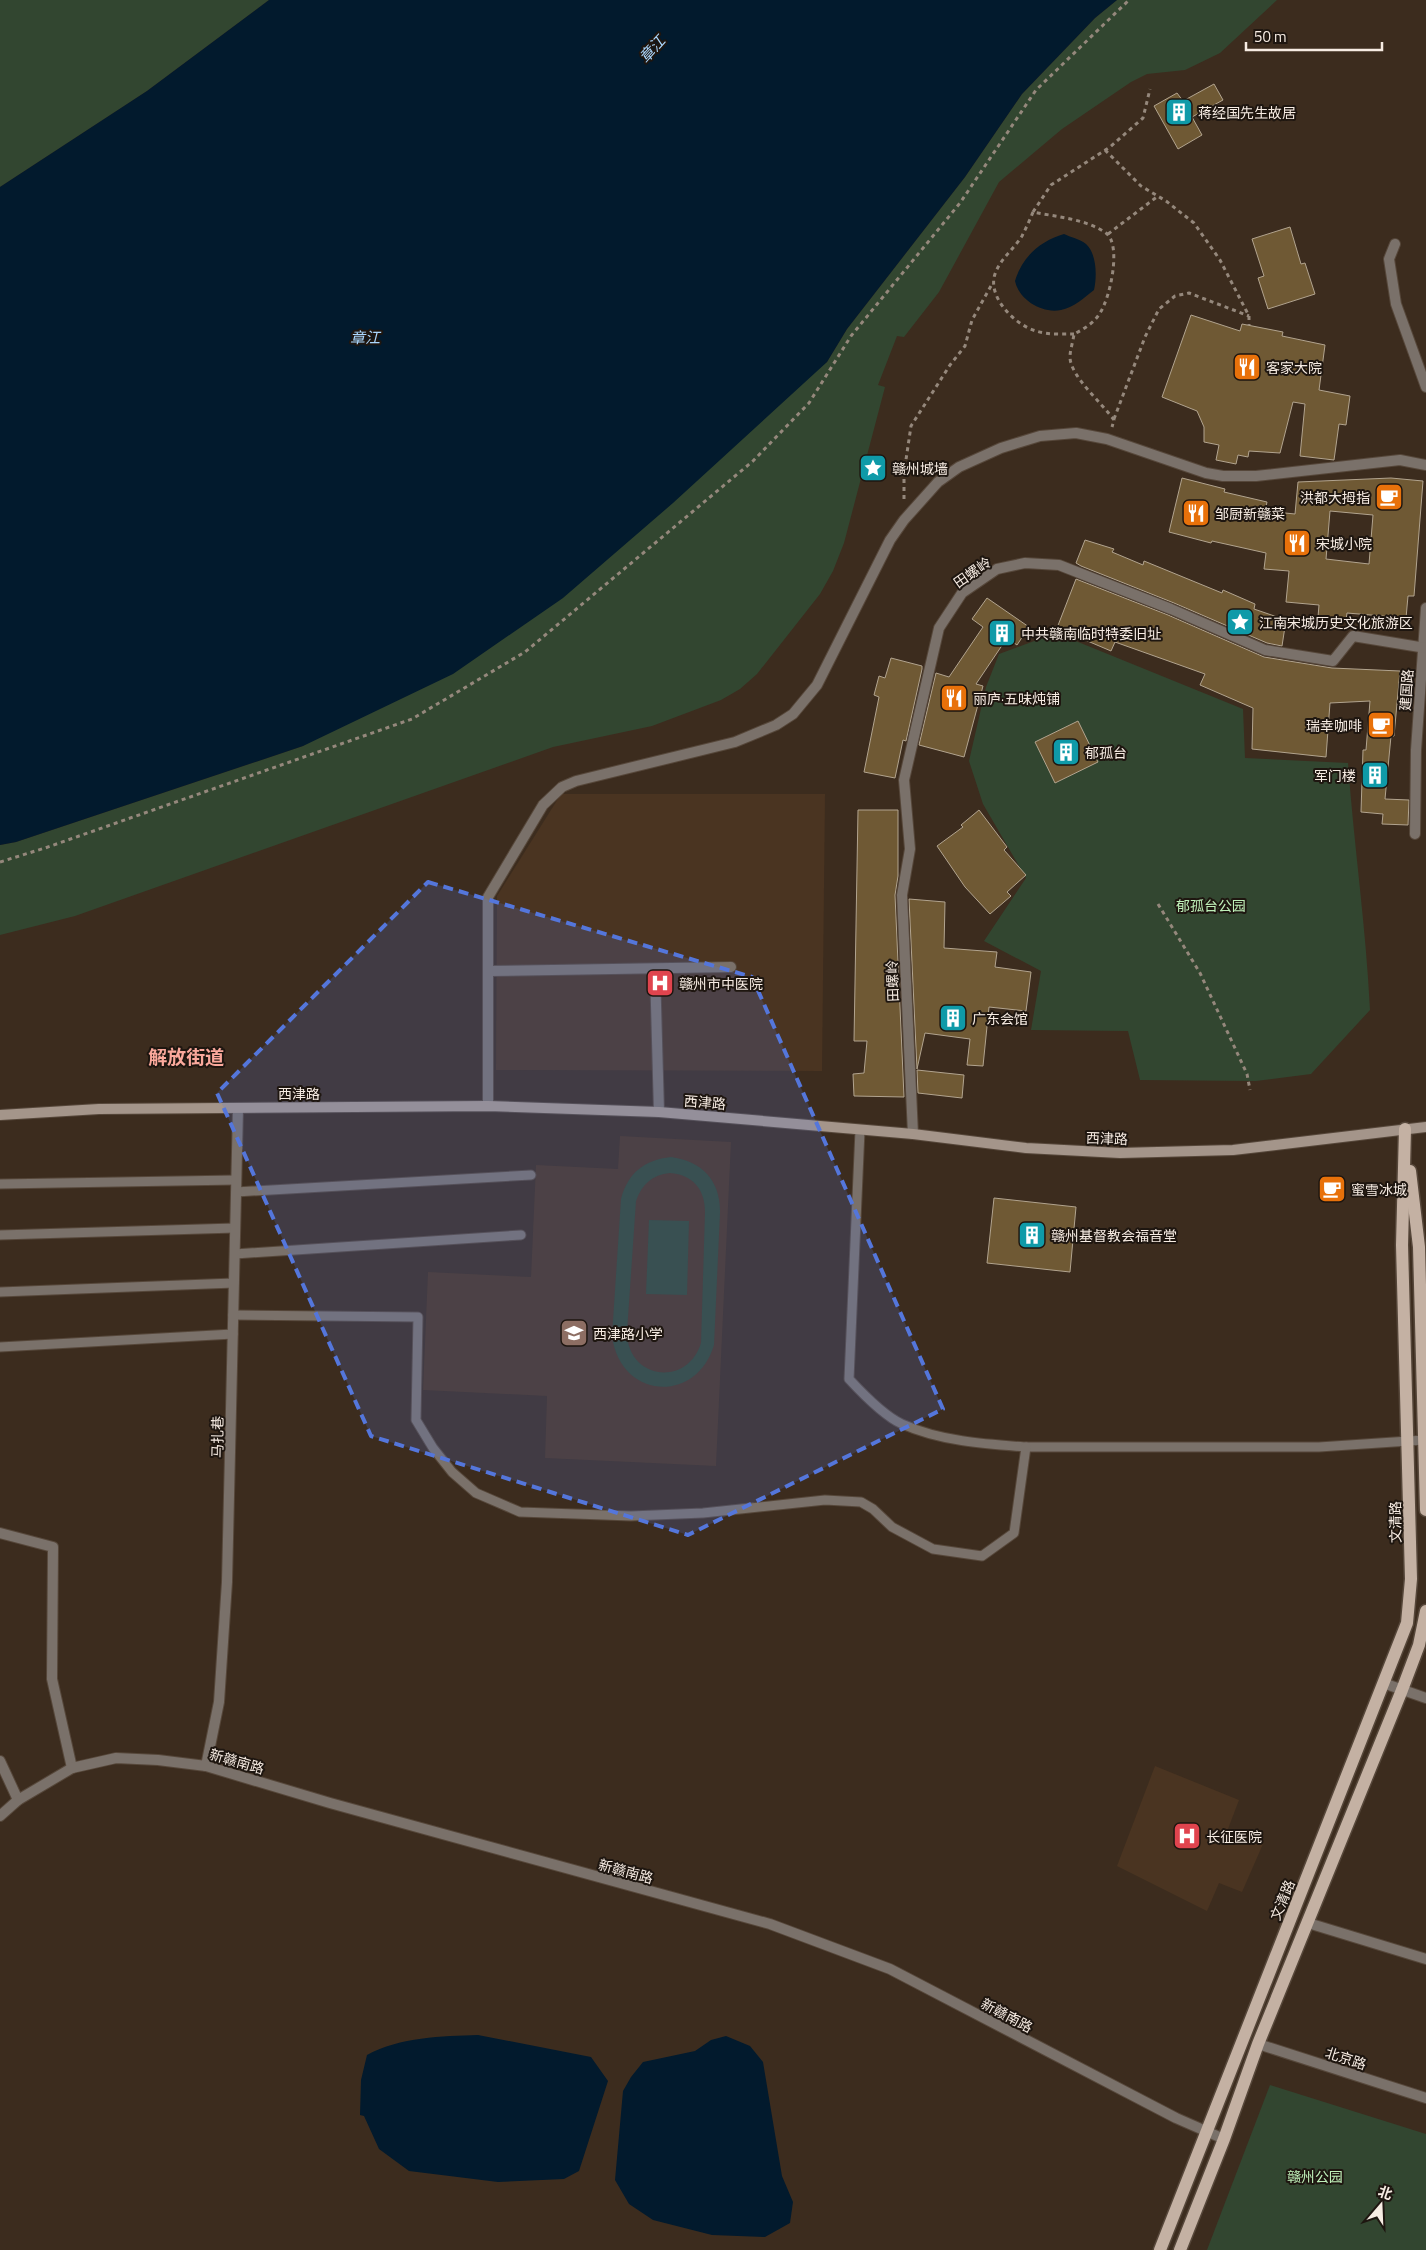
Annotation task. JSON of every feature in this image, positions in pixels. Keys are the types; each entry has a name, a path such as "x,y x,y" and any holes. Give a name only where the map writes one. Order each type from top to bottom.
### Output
{"main road":[{"name":"西津路","path":"0,1115 100,1109 488,1106 659,1112 913,1134 1026,1148 1120,1153 1233,1150 1426,1127"},
{"path":"1405,1129 1423,1247 1426,1510"},
{"name":"文清路","path":"1160,2250 1206,2130 1402,1642 1410,1604 1412,1579 1402,1245 1405,1129"},
{"path":"1180,2250 1224,2139 1258,2044 1419,1646 1426,1611"}],"street":[{"path":"1395,244 1389,259 1396,304 1426,387"},
{"path":"488,1106 488,896 543,805 552,794 576,781 735,742 776,725 793,714 805,701 825,671 890,540 904,520 938,482 979,457 1021,441 1061,432 1076,432 1107,439 1192,469 1223,476 1256,476 1400,460 1426,465"},
{"name":"田螺岭","path":"913,1134 902,895 910,849 904,780 939,628 962,592 997,569 1025,563 1060,565 1171,609 1265,650 1333,662 1353,636 1424,648"},
{"name":"建国路","path":"1415,834 1416,750 1426,608"},
{"path":"488,971 730,967"},
{"path":"655,969 659,1112"},
{"name":"马扎巷","path":"206,1766 219,1702 228,1582 238,1108"},
{"path":"0,1533 53,1548 52,1679 72,1768"},
{"path":"1386,1684 1426,1698"},
{"name":"新赣南路","path":"0,1816 18,1800 72,1768 116,1758 158,1760 206,1766 358,1811 770,1924 890,1969 1176,2118 1224,2139"},
{"path":"0,1761 18,1800"},
{"path":"1308,1923 1426,1959"},
{"name":"北京路","path":"1258,2044 1426,2098"}],"lane":[{"path":"860,1130 849,1379 862,1394 900,1423 943,1438 987,1445 1026,1447 1319,1447 1424,1440"},
{"path":"236,1192 531,1175"},
{"path":"0,1184 236,1180"},
{"path":"0,1235 235,1228"},
{"path":"235,1254 521,1235"},
{"path":"0,1292 234,1283"},
{"path":"233,1315 418,1317 416,1420 433,1448 452,1472 476,1494 520,1512 631,1516 703,1513 825,1500 860,1502 873,1509 892,1527 933,1549 982,1556 1014,1533 1026,1447"},
{"path":"0,1347 233,1334"}],"path":[{"path":"0,862 45,848 412,719 525,652 753,461 809,403 850,336 960,203 1036,90 1129,0"},
{"path":"904,520 904,473 911,426 950,364 966,346 972,320 993,284 1000,265 1021,237 1033,212 1051,185 1078,170 1143,118 1150,89"},
{"path":"1105,150 1141,186 1158,196 1194,223 1220,260 1248,316 1249,325"},
{"path":"1108,234 1158,196"},
{"path":"993,284 1003,307 1021,324 1036,331 1074,334 1088,326 1101,312 1109,290 1115,247 1108,234 1081,222 1033,212"},
{"path":"1107,439 1145,337 1159,309 1175,296 1189,293 1248,316"},
{"path":"1074,334 1070,353 1072,369 1114,420"},
{"path":"1158,904 1200,972 1247,1074 1250,1090"}],"highlighted area":[{"path":"428,882 752,977 943,1409 688,1535 371,1436 217,1093"}],"shaded area":[{"name":"赣州市中医院","path":"561,794 825,794 822,1071 496,1070 497,896"},
{"name":"西津路小学","path":"620,1136 731,1142 716,1466 545,1458 547,1396 423,1390 428,1272 531,1277 536,1165 618,1169"},
{"name":"长征医院","path":"1155,1766 1239,1800 1228,1829 1263,1844 1242,1892 1219,1883 1207,1911 1117,1866"}],"green space":[{"path":"0,0 269,0 147,91 0,187"},
{"path":"1117,0 1277,0 1220,53 1185,70 1147,74 1131,82 1062,129 999,182 939,292 904,337 897,336 878,385 885,387 844,543 833,571 820,594 757,674 740,689 721,700 652,726 553,747 75,916 0,935 0,845 16,842 303,746 827,362 847,329 965,177 1022,94 1095,18"},
{"name":"郁孤台公园","path":"1056,633 1243,709 1245,758 1348,763 1366,948 1370,1010 1311,1074 1256,1081 1140,1080 1128,1031 1031,1030 1041,971 984,941 1026,878 983,804 969,761 986,687 999,654"},
{"path":"671,1157 682,1159 692,1163 708,1174 717,1191 720,1213 714,1345 705,1364 692,1378 676,1385 659,1387 643,1382 629,1372 618,1357 612,1336 621,1199 628,1182 638,1169 661,1159","holes":["670,1173 678,1174 691,1180 703,1196 705,1212 701,1343 694,1357 684,1367 671,1372 659,1372 647,1368 637,1360 630,1348 627,1332 636,1201 641,1190 653,1178"]},
{"path":"649,1220 689,1221 687,1295 646,1294"},
{"name":"赣州公园","path":"1270,2085 1426,2134 1426,2250 1207,2250"}],"water":[{"name":"章江","path":"269,0 1117,0 1095,18 1022,94 965,177 847,329 827,362 673,503 563,598 453,674 303,746 16,842 0,845 0,187 147,91"},
{"path":"1064,234 1084,242 1090,248 1095,266 1096,279 1094,290 1079,302 1061,310 1054,311 1039,308 1026,300 1017,288 1015,281 1018,272 1033,251 1047,241"},
{"path":"478,2035 591,2057 608,2081 579,2171 564,2179 498,2182 409,2171 379,2149 364,2116 360,2115 361,2080 367,2055 393,2044 407,2041 436,2037"},
{"path":"726,2036 750,2046 763,2062 782,2176 793,2202 790,2223 765,2237 712,2235 653,2220 629,2204 615,2180 623,2091 631,2077 643,2062 695,2051 711,2040"}],"building":[{"name":"蒋经国先生故居","path":"1214,84 1223,100 1192,117 1202,135 1178,149 1154,106 1177,93 1183,101"},
{"path":"1290,227 1301,264 1305,263 1315,294 1268,309 1258,278 1264,276 1252,239"},
{"name":"客家大院","path":"1191,315 1240,331 1242,324 1283,332 1282,336 1325,345 1319,390 1350,396 1346,425 1339,424 1334,460 1300,456 1305,404 1293,402 1280,453 1249,451 1248,457 1238,455 1236,464 1216,460 1219,445 1204,442 1204,427 1197,411 1162,397"},
{"path":"1182,478 1225,489 1224,492 1267,502 1265,511 1295,514 1298,482 1391,478 1423,481 1414,596 1408,596 1406,618 1347,613 1346,620 1318,617 1319,605 1286,602 1289,571 1264,569 1266,553 1212,541 1211,543 1169,532","holes":["1330,511 1373,515 1369,564 1326,559"]},
{"path":"1085,540 1114,549 1112,552 1143,565 1144,561 1222,593 1223,590 1255,604 1254,609 1286,620 1282,646 1267,643 1081,566 1076,563"},
{"path":"1076,579 1168,615 1264,657 1332,668 1400,671 1394,736 1391,736 1385,799 1409,800 1408,825 1382,824 1383,814 1361,812 1363,750 1366,750 1370,701 1330,703 1326,757 1252,749 1253,708 1200,685 1205,674 1115,642 1111,651 1057,628"},
{"path":"987,598 1029,627 1017,645 1007,638 976,684 983,686 964,757 919,745 936,673 949,677 983,627 972,619"},
{"path":"891,658 922,666 906,741 903,740 895,778 864,772 879,697 874,695 879,676 885,678"},
{"name":"郁孤台","path":"1078,721 1098,762 1055,783 1035,742"},
{"path":"858,810 898,810 898,876 895,895 904,1097 854,1096 853,1074 864,1073 867,1041 854,1041"},
{"path":"979,810 1007,847 1004,850 1026,875 1007,892 1011,896 990,914 965,887 937,846 963,827 961,825"},
{"name":"广东会馆","path":"909,899 945,902 944,948 997,952 995,967 1031,972 1026,1011 989,1007 983,1066 967,1065 970,1039 925,1033 917,1069"},
{"path":"917,1070 964,1075 962,1098 918,1093"},
{"name":"赣州基督教会福音堂","path":"994,1198 1076,1207 1070,1272 987,1263"}],"place":[{"name":"蒋经国先生故居","path":"1179,112"},
{"name":"客家大院","path":"1247,367"},
{"name":"赣州城墙","path":"873,468"},
{"name":"洪都大拇指","path":"1389,497"},
{"name":"邹厨新赣菜","path":"1196,513"},
{"name":"宋城小院","path":"1297,543"},
{"name":"江南宋城历史文化旅游区","path":"1240,622"},
{"name":"中共赣南临时特委旧址","path":"1002,633"},
{"name":"丽庐·五味炖铺","path":"954,698"},
{"name":"瑞幸咖啡","path":"1381,725"},
{"name":"郁孤台","path":"1066,752"},
{"name":"军门楼","path":"1375,775"},
{"name":"赣州市中医院","path":"660,983"},
{"name":"广东会馆","path":"953,1018"},
{"name":"蜜雪冰城","path":"1332,1189"},
{"name":"赣州基督教会福音堂","path":"1032,1235"},
{"name":"西津路小学","path":"574,1333"},
{"name":"长征医院","path":"1187,1836"}],"district":[{"name":"解放街道","path":"186,1056"}]}
